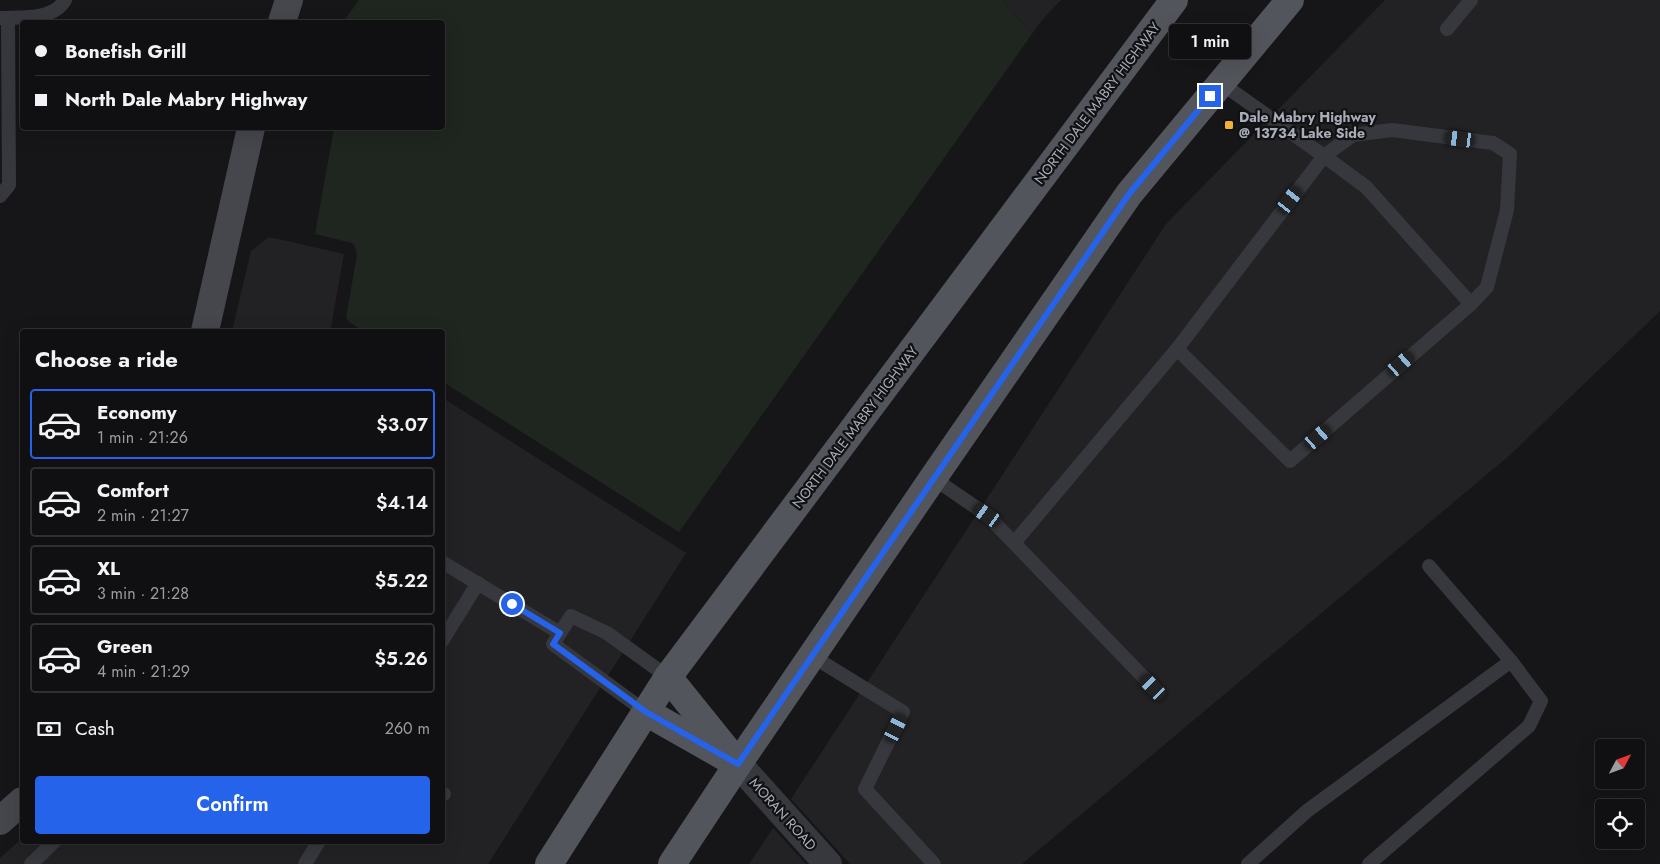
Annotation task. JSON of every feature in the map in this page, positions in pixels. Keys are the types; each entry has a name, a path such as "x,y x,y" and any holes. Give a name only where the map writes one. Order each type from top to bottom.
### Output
{"main road":[{"name":"NORTH DALE MABRY HIGHWAY","path":"549,864 668,677 1174,0"},
{"path":"672,864 738,764 1129,194 1290,0"},
{"path":"668,677 738,764"},
{"path":"646,712 738,764"}],"street":[{"path":"283,20 289,0"},
{"path":"205,329 251,130"},
{"name":"MORAN ROAD","path":"738,764 828,864"},
{"path":"0,821 20,803"}],"lane":[{"path":"0,196 10,185 4,18 47,15 62,4 64,0"},
{"path":"1447,29 1471,0"},
{"path":"1221,82 1366,187 1471,304"},
{"path":"1014,543 1176,349 1324,156 1353,135 1392,130 1493,143 1510,154 1507,210 1487,287 1471,304 1290,461 1176,349"},
{"path":"934,478 987,515 1153,687"},
{"path":"445,564 560,633"},
{"path":"1370,864 1529,726 1541,701 1510,661 1429,566"},
{"path":"445,636 478,583"},
{"path":"646,712 553,644 571,616 607,633 668,677"},
{"path":"812,656 903,712 865,789 934,864"},
{"path":"1248,864 1307,811 1510,661"},
{"path":"31,864 52,844"},
{"path":"305,864 317,844"}],"shaded area":[{"path":"359,0 1002,0 1032,34 679,532 445,383 445,329 360,329 348,321 346,317 357,255 355,246 352,243 315,234 334,130 445,130 445,20 344,20"},
{"path":"1002,0 1061,0 1032,34"},
{"path":"1385,0 1660,0 1660,311 1510,455 1022,864 850,864 791,799 1166,224"},
{"path":"269,237 344,254 331,327 334,329 232,329 251,251"},
{"path":"445,399 686,553 488,864 0,864 0,858 20,840 20,844 445,844"},
{"path":"773,828 806,864 749,864"}],"place":[{"name":"Dale Mabry Highway @ 13734 Lake Side","path":"1229,125"}],"route":[{"path":"512,604 560,633 553,644 646,712 738,764 1129,194 1210,96"}]}
